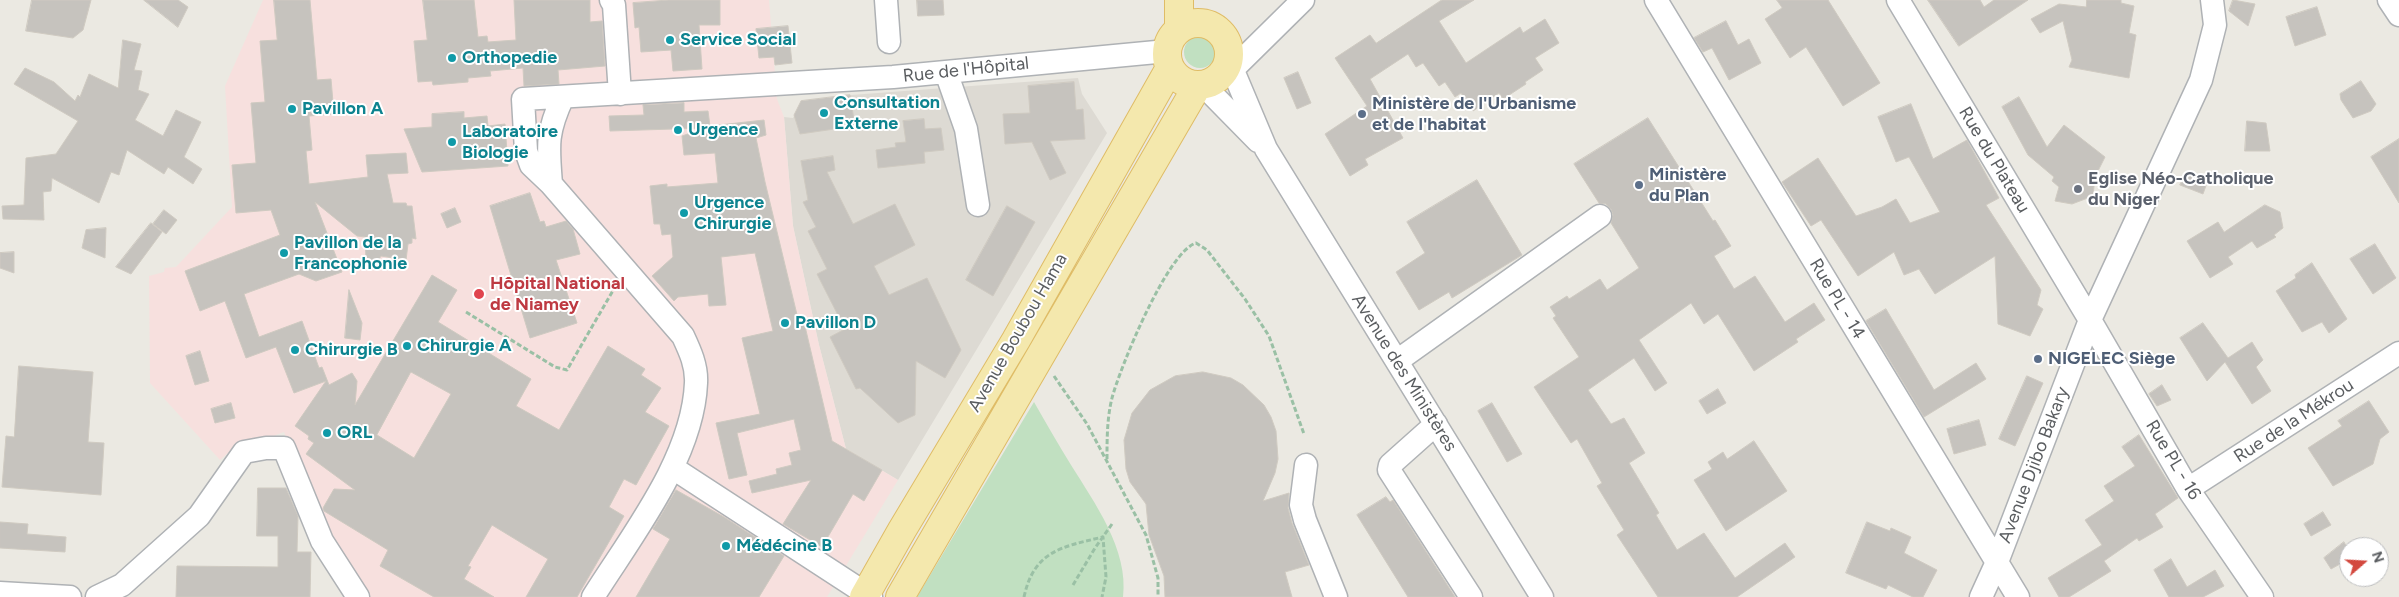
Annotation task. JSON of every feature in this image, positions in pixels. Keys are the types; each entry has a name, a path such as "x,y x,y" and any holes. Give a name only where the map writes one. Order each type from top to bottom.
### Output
{"main road":[{"path":"1172,49 1185,24 1200,22 1215,27 1222,33 1227,42 1231,65 1220,77 1200,85 1181,81 1172,49 1179,0"},
{"path":"1205,0 1215,27"},
{"name":"Avenue Boubou Hama","path":"867,596 902,530 1016,340 1172,49"},
{"name":"Avenue Boubou Hama","path":"900,597 1200,85"}],"street":[{"path":"886,0 890,42"},
{"path":"1231,65 1303,0"},
{"name":"Rue PL - 14","path":"1656,0 2018,597"},
{"name":"Rue du Plateau","path":"1898,0 2090,320"},
{"name":"Avenue Djibo Bakary","path":"1981,597 1997,562 2090,320 2201,80 2215,25 2212,0"},
{"path":"2389,0 2399,15"},
{"path":"614,2 620,94"},
{"name":"Rue de l'Hôpital","path":"551,184 530,165 526,151 523,99 893,77 1172,49"},
{"name":"Avenue des Ministères","path":"1231,65 1266,149 1542,597"},
{"path":"946,72 966,129 978,204"},
{"name":"Avenue des Ministères","path":"1200,85 1266,149"},
{"path":"563,97 552,119 548,142 551,184 684,336 693,358 696,383 685,440 673,468 593,597"},
{"path":"1397,361 1600,216"},
{"name":"Rue PL - 16","path":"2090,320 2188,489 2262,597"},
{"name":"Rue de la Mékrou","path":"2188,489 2399,353"},
{"path":"1436,424 1390,465 1389,470 1470,597"},
{"path":"97,597 122,585 199,516 244,452 266,448 284,448 322,540 358,597"},
{"path":"1306,465 1301,505 1336,597"},
{"path":"673,468 867,596"},
{"path":"0,593 70,597"}],"path":[{"path":"1107,459 1108,419 1112,400 1129,348 1166,277 1188,246 1196,244 1207,250 1245,299 1269,336 1304,434"},
{"path":"466,312 555,367 567,370 625,269"},
{"path":"1042,357 1059,386 1087,424 1146,534 1158,578 1158,597"},
{"path":"1073,585 1112,524"},
{"path":"1024,597 1032,572 1043,558 1062,548 1102,537"},
{"path":"1102,537 1106,577 1102,597"}],"shaded area":[{"name":"Hôpital National de Niamey","path":"263,0 769,0 777,99 784,117 793,226 819,345 846,449 898,480 827,597 370,597 329,544 284,432 229,452 220,460 150,383 149,276 164,272 165,268 176,267 232,207 225,86"},
{"path":"1078,78 1082,94 1107,133 898,480 846,449 819,345 793,226 784,117 793,118 801,101 851,95"}],"green space":[{"path":"1200,36 1211,41 1216,52 1211,63 1200,68 1189,63 1184,52 1189,41"},
{"path":"1034,402 1108,527 1121,562 1123,597 917,597"}],"building":[{"path":"32,0 91,0 83,30 73,38 26,31"},
{"path":"144,0 178,0 188,7 178,27"},
{"path":"274,0 310,0 317,80 331,79 334,114 309,116 312,150 306,151 309,184 368,177 366,155 406,153 408,173 387,174 393,203 406,203 407,206 412,206 416,239 412,238 412,243 408,244 406,260 381,256 378,261 366,260 365,237 357,236 315,202 342,272 316,281 299,274 244,294 259,337 302,321 319,368 322,367 329,385 352,373 357,381 355,405 432,275 457,290 438,322 531,379 516,406 559,430 608,346 645,369 641,375 661,388 645,412 669,426 636,485 624,479 609,507 624,516 577,597 526,597 548,559 492,525 468,566 471,567 464,579 494,597 434,597 380,566 388,550 324,511 323,508 334,489 355,490 306,454 314,443 308,439 309,436 295,426 326,381 294,393 276,347 246,358 225,301 200,311 185,271 280,235 271,210 236,213 232,165 256,163 251,103 265,102 260,41 277,40","holes":["411,372 451,394 414,458 377,435"]},
{"path":"423,0 474,0 478,37 487,36 488,42 516,40 514,0 590,0 590,22 602,21 605,66 558,70 559,84 524,86 523,68 490,71 491,76 468,78 468,82 433,85 432,81 418,82 414,41 427,40"},
{"path":"669,0 720,0 720,25 699,25 702,69 673,71 671,50 641,52 639,27 635,28 633,3"},
{"path":"917,0 943,0 944,15 918,16"},
{"path":"1442,0 1474,0 1439,21 1466,63 1520,27 1523,33 1545,19 1559,43 1535,58 1543,70 1525,82 1526,84 1503,99 1499,93 1473,111 1461,93 1455,97 1445,82 1439,86 1423,63 1416,67 1408,54 1370,79 1403,138 1365,159 1368,165 1350,176 1325,134 1367,106 1335,58 1370,35 1376,43"},
{"path":"1777,0 1828,0 1880,83 1843,106 1806,47 1790,58 1765,19 1782,8"},
{"path":"1928,0 1980,0 1984,7 1994,0 2028,0 1959,46"},
{"path":"2087,0 2121,0 2121,3 2134,6 2129,33 2136,35 2129,78 2069,67 2072,60 2063,21 2040,33 2031,19 2059,4 2086,7"},
{"path":"2233,0 2255,4 2248,26 2229,11"},
{"path":"2317,7 2326,35 2295,46 2286,17"},
{"path":"1726,21 1738,45 1749,39 1761,63 1729,80 1712,48 1703,52 1694,38"},
{"path":"788,26 792,63 775,65 774,57 759,58 756,29"},
{"path":"123,40 141,44 134,70 142,71 138,90 149,94 135,120 163,136 176,110 201,122 184,157 202,169 193,184 168,167 164,174 127,150 119,175 111,172 99,203 52,178 51,191 43,192 44,220 3,219 2,206 24,205 26,158 56,154 78,121 14,84 25,68 54,82 75,101 78,95 80,97 89,74 118,88"},
{"path":"1298,72 1311,103 1297,109 1284,78"},
{"path":"2361,81 2376,104 2371,111 2353,118 2341,100 2340,94"},
{"path":"1074,82 1076,110 1083,109 1085,139 1050,141 1066,173 1050,180 1032,142 1005,144 1003,114 1030,113 1028,86"},
{"name":"Consultation Externe","path":"850,95 855,126 800,134 794,115 801,101"},
{"path":"2019,97 2047,147 2064,125 2105,157 2095,177 2093,196 2072,204 2055,201 2059,187 2052,181 2054,177 2028,155 2002,107"},
{"path":"684,103 684,112 708,111 710,126 764,120 766,135 756,138 765,182 799,323 804,322 832,441 882,470 864,501 853,494 822,547 783,524 811,480 752,493 749,481 777,474 776,469 792,465 789,453 801,450 794,419 737,433 747,475 729,479 716,423 760,414 742,338 773,331 755,253 721,257 726,305 709,306 708,294 678,297 674,301 652,276 673,257 671,234 662,235 660,224 654,224 650,186 667,184 667,187 718,183 715,153 684,155 682,136 705,128 610,131 609,116 644,115 643,105"},
{"path":"1911,104 1933,159 1967,140 1999,198 1986,205 2041,290 2037,305 2043,309 2030,336 1998,324 1995,256 1935,294 1919,269 1904,275 1894,252 1858,276 1821,220 1811,226 1782,182 1818,158 1856,216 1882,207 1896,199 1910,223 1940,212 1909,157 1896,162 1878,117"},
{"name":"Laboratoire Biologie","path":"464,112 464,118 487,116 488,126 505,124 508,166 422,172 404,129 432,127 432,114"},
{"path":"1648,118 1713,221 1715,220 1731,246 1714,256 1734,289 1755,276 1785,322 1814,303 1825,320 1796,339 1798,342 1754,371 1718,314 1704,324 1691,303 1639,340 1667,383 1655,391 1634,358 1588,390 1611,424 1624,418 1645,453 1629,463 1659,513 1656,515 1677,550 1704,533 1735,578 1785,543 1795,557 1737,597 1658,597 1617,535 1624,530 1597,486 1602,483 1577,439 1571,443 1534,387 1579,357 1553,318 1556,316 1550,307 1567,296 1569,299 1600,279 1607,290 1639,268 1611,223 1613,215 1611,209 1606,204 1599,203 1574,164"},
{"path":"924,119 925,129 941,128 944,150 924,152 925,163 878,168 876,150 896,147 895,143 906,142 903,121"},
{"path":"2247,121 2266,123 2270,151 2245,151"},
{"path":"2399,139 2399,203 2371,157"},
{"path":"833,156 835,170 827,172 853,224 895,204 915,245 874,266 889,295 927,278 961,350 945,378 916,361 915,415 898,423 860,388 856,389 830,337 845,329 817,274 827,269 808,231 816,227 803,202 808,200 801,161"},
{"path":"2187,173 2208,180 2203,194 2180,185"},
{"path":"1477,180 1522,255 1452,298 1449,292 1419,310 1396,272 1425,253 1407,222"},
{"path":"530,193 540,222 544,221 546,227 566,221 573,229 580,254 556,260 577,323 530,338 490,206"},
{"path":"2265,205 2280,212 2283,228 2274,235 2276,237 2257,248 2252,241 2228,257 2233,264 2210,278 2187,241 2218,222 2224,232"},
{"path":"1007,206 1035,222 993,296 966,280"},
{"path":"455,208 461,222 447,228 441,214"},
{"path":"164,210 177,220 166,234 153,224"},
{"path":"151,223 162,232 131,274 116,267"},
{"path":"106,228 105,258 82,248 86,230"},
{"path":"2375,244 2396,278 2373,294 2350,259"},
{"path":"14,252 14,273 0,268 0,253"},
{"path":"2312,263 2347,319 2329,333 2322,322 2302,332 2276,291 2296,278 2295,275"},
{"path":"349,290 362,323 360,340 345,338"},
{"path":"1886,309 1934,390 1976,363 1986,379 1924,417 1866,321"},
{"path":"2203,323 2228,358 2252,342 2263,360 2256,367 2271,391 2252,404 2225,362 2207,381 2180,338"},
{"path":"200,351 209,381 195,385 186,356"},
{"path":"19,366 93,372 88,442 104,443 101,495 2,487 6,436 14,437"},
{"path":"1203,372 1231,378 1243,385 1264,405 1271,417 1276,431 1278,459 1275,473 1263,501 1289,493 1288,508 1292,523 1309,565 1285,572 1292,597 1165,597 1164,576 1149,535 1146,504 1130,482 1126,469 1124,440 1132,413 1150,390 1175,376"},
{"path":"2027,376 2043,383 2015,446 1999,439"},
{"path":"2162,385 2171,400 2157,406 2149,394"},
{"path":"1718,389 1726,403 1707,414 1699,401"},
{"path":"2369,401 2389,432 2380,439 2373,464 2333,486 2308,448 2342,426 2338,421"},
{"path":"231,403 235,418 215,423 211,409"},
{"path":"1492,403 1522,454 1507,462 1478,411"},
{"path":"1979,420 1986,445 1954,454 1947,429"},
{"path":"2139,435 2178,498 2155,514 2163,527 2139,541 2137,538 2104,561 2111,571 2069,597 2059,597 2048,578 2102,545 2085,520 2114,501 2104,486 2135,466 2122,447"},
{"path":"1754,441 1787,491 1726,531 1694,480 1712,469 1708,462 1723,452 1727,459"},
{"path":"258,488 286,488 298,516 297,552 311,552 310,597 176,597 177,566 278,567 278,536 257,536"},
{"name":"Médécine B","path":"676,490 724,517 784,556 759,597 636,597 670,539 653,529"},
{"path":"1386,497 1390,502 1393,500 1455,597 1408,597 1357,515"},
{"path":"2323,512 2331,525 2311,536 2304,524"},
{"path":"0,522 28,524 27,534 66,537 65,552 0,548"},
{"path":"1867,522 1890,531 1891,528 1911,537 1904,553 1937,570 1923,597 1913,597 1888,585 1886,589 1846,573"},
{"path":"2339,546 2339,565 2331,569 2324,558"},
{"path":"2171,559 2187,587 2215,570 2224,586 2203,597 2169,597 2154,570"}],"place":[{"name":"Service Social","path":"670,40"},
{"name":"Orthopedie","path":"452,58"},
{"name":"Pavillon A","path":"292,109"},
{"name":"Consultation Externe","path":"824,113"},
{"name":"Ministère de l'Urbanisme et de l'habitat","path":"1362,114"},
{"name":"Urgence","path":"678,130"},
{"name":"Laboratoire Biologie","path":"452,142"},
{"name":"Ministère du Plan","path":"1639,185"},
{"name":"Eglise Néo-Catholique du Niger","path":"2078,189"},
{"name":"Urgence Chirurgie","path":"684,213"},
{"name":"Pavillon de la Francophonie","path":"284,253"},
{"name":"Hôpital National de Niamey","path":"479,294"},
{"name":"Pavillon D","path":"785,323"},
{"name":"Chirurgie A","path":"407,346"},
{"name":"Chirurgie B","path":"295,350"},
{"name":"NIGELEC Siège","path":"2038,359"},
{"name":"ORL","path":"327,433"},
{"name":"Médécine B","path":"726,546"}]}
